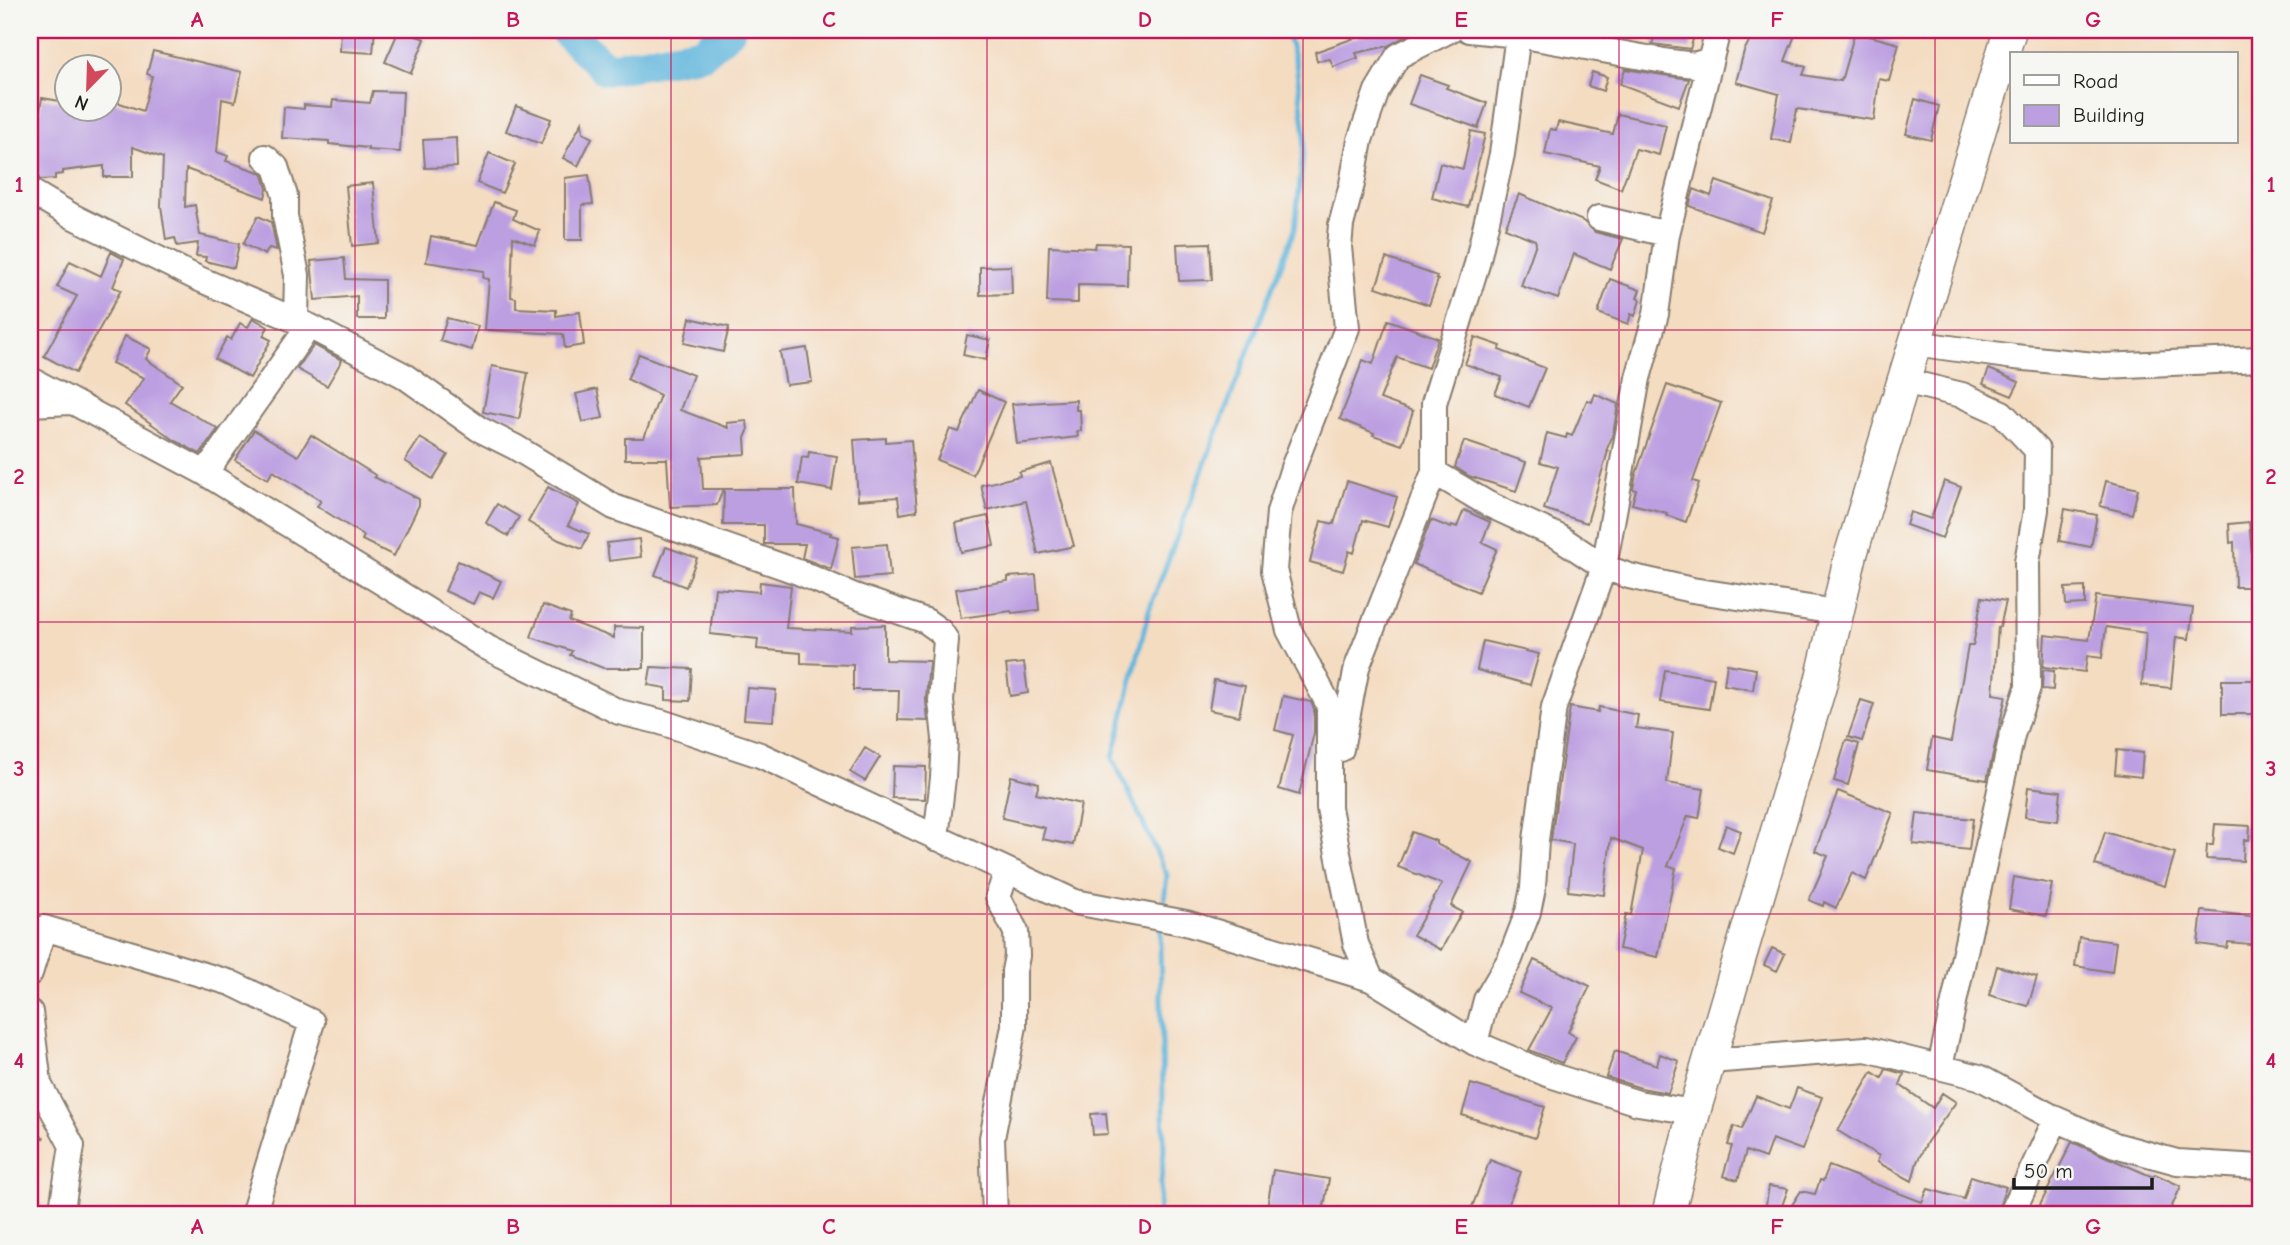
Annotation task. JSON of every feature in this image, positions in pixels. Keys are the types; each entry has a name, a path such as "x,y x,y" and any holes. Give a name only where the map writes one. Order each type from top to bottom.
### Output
{"main road":[{"path":"1668,1215 1694,1112 1820,686 1851,554 2003,31"}],"street":[{"path":"1371,979 1356,944 1329,808 1329,705 1289,630 1274,570 1279,512 1293,468 1347,328 1339,247 1341,225 1364,128 1377,91 1398,56 1450,30"},
{"path":"1469,30 1518,35 1670,62 1695,65 1709,60"},
{"path":"1475,1043 1486,1000 1510,959 1528,912 1554,707 1604,566 1638,378 1656,314 1667,234 1718,30"},
{"path":"1329,808 1357,667 1434,472 1434,403 1477,264 1502,154 1518,35"},
{"path":"205,472 302,323 297,275 285,216 285,196 276,167 265,158"},
{"path":"30,191 72,216 184,272 302,323 403,375 479,429 515,447 614,507 926,621 940,631 946,640 941,701 945,739 936,838"},
{"path":"1599,218 1667,234"},
{"path":"1914,343 2104,366 2260,359"},
{"path":"30,379 205,472 488,649 620,712 662,722 760,755 1075,902 1186,923 1371,979 1475,1043 1548,1074 1625,1099 1694,1112"},
{"path":"1903,381 1962,395 2002,413 2037,450 2036,510 2027,562 2028,687 2012,735 1940,1067"},
{"path":"30,404 74,402"},
{"path":"1434,472 1488,505 1559,537 1604,566 1629,576 1692,590 1836,612"},
{"path":"995,1215 992,1138 1014,1026 1014,971 1017,956 1016,932 998,897 1007,871"},
{"path":"30,973 44,928 230,983 312,1023 253,1215"},
{"path":"30,1012 39,1084 72,1146 61,1215"},
{"path":"1710,1061 1866,1049 1979,1077 2056,1119 2115,1144 2177,1161 2260,1167"},
{"path":"2011,1215 2056,1119"}],"building":[{"path":"341,30 375,30 373,53 340,51"},
{"path":"399,30 425,39 411,73 385,62"},
{"path":"1366,30 1417,30 1388,46 1356,53 1358,58 1333,67 1330,59 1317,61 1315,52 1366,34"},
{"path":"1657,30 1696,30 1690,49 1652,44"},
{"path":"1755,30 1797,30 1785,61 1806,67 1803,75 1841,81 1855,32 1899,44 1889,81 1879,79 1874,120 1797,109 1791,143 1771,139 1779,94 1736,82 1744,51"},
{"path":"153,51 242,72 235,102 222,99 217,152 228,156 226,161 263,175 267,189 265,198 186,169 185,207 195,205 200,235 239,244 234,268 196,256 198,243 177,246 175,238 166,240 161,206 163,158 133,147 133,177 104,177 104,166 63,171 63,174 55,175 55,179 40,180 37,175 30,175 30,144 34,144 42,98 52,100 52,122 122,122 122,104 143,111 152,76 147,74"},
{"path":"1625,69 1689,79 1679,106 1620,84"},
{"path":"1592,72 1607,77 1603,91 1588,86"},
{"path":"1420,75 1487,103 1478,128 1409,104"},
{"path":"373,91 403,92 400,152 329,144 329,141 282,138 284,107 332,107 333,100 370,103"},
{"path":"1915,99 1939,106 1931,140 1906,134"},
{"path":"516,106 551,119 541,144 506,131"},
{"path":"1618,114 1666,125 1659,155 1636,149 1621,189 1595,179 1600,166 1545,154 1550,129 1556,130 1558,122 1613,134"},
{"path":"582,122 583,133 592,138 578,166 563,158"},
{"path":"1471,131 1485,134 1468,207 1432,198 1440,163 1463,169"},
{"path":"456,138 457,167 425,168 423,140"},
{"path":"489,153 515,164 502,193 477,183"},
{"path":"589,175 593,204 582,205 582,240 565,240 565,178"},
{"path":"1716,181 1773,201 1762,232 1689,206 1694,189 1711,196"},
{"path":"373,183 379,243 352,246 346,186"},
{"path":"1519,194 1583,221 1595,232 1623,239 1610,269 1574,254 1558,299 1521,286 1536,243 1535,240 1505,228"},
{"path":"494,202 516,210 513,219 540,231 535,245 513,237 511,297 516,298 516,308 556,310 556,316 580,312 584,345 565,348 563,334 485,330 489,279 483,278 484,271 426,262 431,236 478,245"},
{"path":"258,216 271,222 277,250 269,248 265,255 243,244"},
{"path":"1096,243 1128,244 1127,286 1078,285 1078,303 1047,302 1049,246 1095,248"},
{"path":"1210,243 1212,280 1179,281 1177,244"},
{"path":"111,252 124,259 113,287 121,290 75,373 44,356 77,296 57,287 70,261 101,276"},
{"path":"344,258 346,279 384,280 384,319 357,319 357,296 315,300 311,261"},
{"path":"1386,258 1437,276 1429,305 1376,287"},
{"path":"1011,266 1012,294 980,295 980,267"},
{"path":"1610,279 1640,290 1635,316 1631,314 1628,324 1598,313"},
{"path":"253,318 268,327 263,336 271,340 250,378 215,359 227,337 231,340 240,323 248,327"},
{"path":"447,318 478,326 472,350 440,341"},
{"path":"690,318 729,327 723,352 684,343"},
{"path":"1388,320 1438,338 1428,368 1397,357 1380,399 1413,411 1402,445 1340,419 1363,360 1373,364"},
{"path":"967,335 990,340 986,360 963,355"},
{"path":"125,336 151,349 146,359 182,384 170,401 218,429 200,454 173,439 125,405 144,378 112,363"},
{"path":"1475,337 1501,346 1499,350 1545,368 1529,407 1495,394 1502,377 1465,364"},
{"path":"314,345 342,360 327,386 297,369"},
{"path":"807,348 812,382 786,385 780,352"},
{"path":"639,354 693,375 680,410 728,428 727,423 747,421 746,454 701,457 703,489 723,489 717,505 670,507 667,459 625,459 625,438 644,438 660,395 627,379"},
{"path":"492,366 528,373 519,419 483,412"},
{"path":"1989,369 2019,382 2012,396 1983,384"},
{"path":"1667,385 1721,403 1693,481 1699,483 1686,522 1666,515 1667,513 1632,504 1636,490 1633,489 1636,474"},
{"path":"597,389 603,418 583,422 576,394"},
{"path":"978,390 1004,402 973,475 937,460 950,429 959,432"},
{"path":"1595,394 1618,404 1613,435 1606,451 1587,523 1544,509 1558,467 1540,462 1547,433 1566,438 1567,434 1572,436 1587,400 1592,402"},
{"path":"1076,400 1076,410 1080,410 1081,431 1077,431 1078,437 1017,444 1012,404"},
{"path":"254,430 298,456 311,435 375,475 374,477 419,499 419,505 394,556 362,540 364,536 317,506 321,501 273,471 268,479 235,460"},
{"path":"420,438 448,455 433,479 405,461"},
{"path":"886,438 886,442 911,440 917,511 900,514 898,497 858,500 854,440"},
{"path":"1464,441 1526,462 1516,491 1469,476 1455,467"},
{"path":"809,452 837,456 832,490 798,484 802,457 808,458"},
{"path":"1051,463 1074,546 1038,554 1026,501 987,510 981,485 1020,476 1019,472"},
{"path":"1347,481 1397,497 1388,527 1363,520 1354,553 1349,551 1343,571 1310,562 1321,521 1334,524"},
{"path":"1944,481 1961,487 1942,538 1906,525 1910,512 1931,519"},
{"path":"2106,481 2138,489 2132,514 2100,506"},
{"path":"548,487 579,504 568,525 589,534 582,549 559,540 528,522"},
{"path":"724,489 795,489 796,524 839,537 831,569 802,558 805,544 764,544 764,525 723,525"},
{"path":"497,504 519,517 508,536 486,523"},
{"path":"2065,509 2097,515 2091,547 2059,541"},
{"path":"1464,510 1490,522 1482,542 1497,549 1478,592 1414,564 1431,520 1451,528 1452,525 1457,527"},
{"path":"988,516 994,546 961,552 956,523"},
{"path":"2249,522 2252,553 2260,553 2260,587 2235,587 2234,542 2230,543 2229,524"},
{"path":"639,539 641,557 609,561 607,543"},
{"path":"887,544 890,576 855,579 852,547"},
{"path":"666,547 697,558 686,587 655,575"},
{"path":"458,561 501,581 493,598 479,592 473,604 445,591"},
{"path":"1036,575 1039,610 961,618 956,589 1008,581 1008,577"},
{"path":"760,582 791,586 786,628 852,631 852,626 885,625 885,660 929,661 926,700 928,721 898,720 899,690 853,690 853,665 801,663 801,653 757,649 758,639 710,634 715,588 759,592"},
{"path":"2085,587 2085,604 2066,605 2065,588"},
{"path":"2096,596 2193,608 2189,639 2176,637 2171,688 2142,685 2146,633 2106,627 2102,658 2087,656 2085,672 2043,667 2045,635 2089,640"},
{"path":"1982,597 2006,601 1998,627 1993,694 2006,696 1987,780 1927,770 1932,738 1951,742 1968,646 1973,646"},
{"path":"543,605 571,615 569,621 614,638 614,627 644,628 644,668 603,668 570,655 572,651 531,637"},
{"path":"1483,641 1539,654 1530,685 1477,670"},
{"path":"1024,663 1028,693 1010,696 1006,665"},
{"path":"1727,664 1756,669 1753,690 1724,685"},
{"path":"651,667 692,669 690,701 666,700 666,688 648,685"},
{"path":"1665,670 1714,678 1709,709 1660,702"},
{"path":"2043,670 2054,671 2053,690 2042,689"},
{"path":"1214,680 1245,686 1239,716 1209,710"},
{"path":"2222,680 2258,680 2259,714 2222,714"},
{"path":"747,688 776,690 773,721 744,719"},
{"path":"1283,696 1311,702 1314,709 1314,733 1299,795 1279,789 1293,735 1275,730"},
{"path":"1861,700 1874,704 1862,741 1848,737"},
{"path":"1570,707 1598,712 1599,707 1638,715 1636,728 1673,733 1667,783 1704,789 1699,818 1688,816 1668,866 1676,868 1658,957 1619,949 1626,914 1631,915 1643,850 1611,838 1604,895 1568,891 1573,844 1551,840"},
{"path":"1846,740 1859,744 1848,785 1834,781"},
{"path":"865,748 880,757 865,781 850,772"},
{"path":"2117,750 2143,753 2141,777 2115,774"},
{"path":"893,766 926,767 925,799 892,798"},
{"path":"1011,776 1039,783 1036,794 1081,804 1073,845 1042,839 1045,828 1002,818"},
{"path":"2028,787 2061,791 2058,821 2025,817"},
{"path":"1838,791 1893,813 1866,880 1852,873 1836,908 1824,902 1823,906 1809,900 1828,856 1815,851"},
{"path":"1917,813 1973,819 1969,850 1913,844"},
{"path":"2215,824 2250,826 2249,840 2244,840 2243,861 2206,859 2207,845 2213,845"},
{"path":"1726,825 1741,831 1733,853 1718,847"},
{"path":"1412,832 1436,841 1436,844 1472,862 1451,906 1462,912 1441,950 1413,935 1442,884 1398,867"},
{"path":"2105,832 2175,853 2165,886 2095,865"},
{"path":"2014,877 2052,884 2046,916 2009,909"},
{"path":"2202,911 2260,917 2260,945 2228,942 2227,948 2198,944"},
{"path":"2079,937 2116,942 2112,972 2075,966"},
{"path":"1772,948 1785,954 1777,971 1764,965"},
{"path":"1534,960 1590,986 1568,1032 1576,1037 1562,1063 1529,1050 1552,1008 1519,993"},
{"path":"1997,966 2037,977 2028,1006 1989,995"},
{"path":"1615,1051 1657,1065 1660,1054 1679,1061 1668,1093 1606,1077"},
{"path":"1886,1069 1904,1074 1900,1085 1933,1108 1942,1093 1956,1102 1927,1142 1917,1162 1912,1181 1877,1162 1879,1156 1838,1131 1872,1072 1882,1078"},
{"path":"1471,1084 1545,1107 1535,1138 1462,1115"},
{"path":"1797,1088 1822,1097 1802,1150 1772,1139 1765,1158 1746,1151 1738,1180 1723,1176 1732,1146 1728,1145 1734,1126 1742,1129 1756,1096 1789,1109"},
{"path":"1106,1113 1108,1134 1093,1135 1091,1114"},
{"path":"2072,1142 2153,1177 2155,1174 2181,1186 2168,1215 2035,1215"},
{"path":"1490,1160 1521,1172 1504,1215 1469,1215"},
{"path":"1829,1166 1922,1202 1928,1189 1964,1199 1971,1176 2006,1187 1996,1215 1811,1215 1790,1208 1801,1191 1815,1194"},
{"path":"1273,1170 1329,1179 1323,1212 1300,1208 1299,1214 1267,1209"},
{"path":"1769,1186 1788,1189 1779,1214 1765,1211"}],"waterway":[{"path":"565,30 606,69 702,53 729,30"},
{"path":"1163,912 1167,875 1113,758 1149,610 1295,229 1305,134 1296,63 1286,30"},
{"path":"1158,1215 1164,1150 1161,925"}]}
